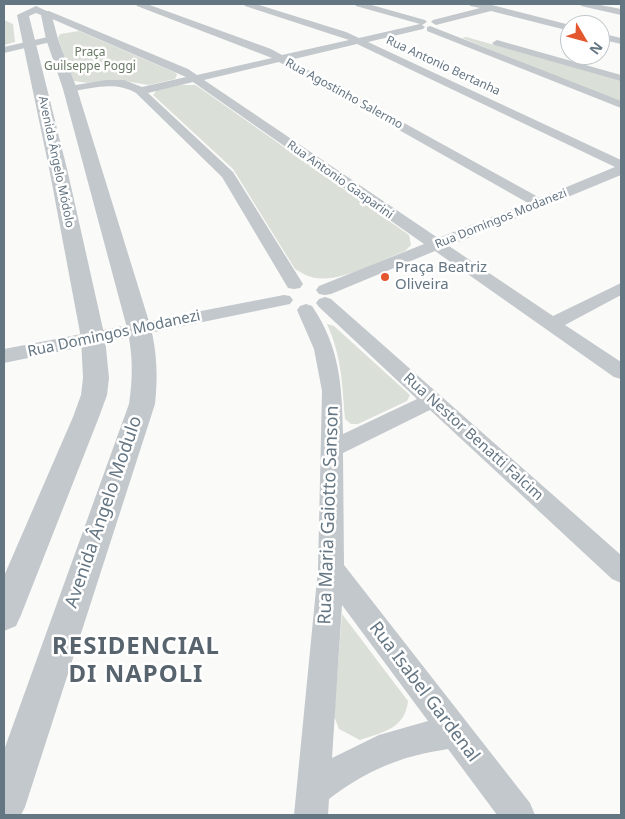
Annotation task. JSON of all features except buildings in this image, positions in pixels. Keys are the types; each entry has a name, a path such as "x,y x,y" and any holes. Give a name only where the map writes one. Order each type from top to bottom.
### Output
{"street":[{"name":"Rua Agostinho Salermo","path":"140,4 267,52 539,203"},
{"name":"Rua Antonio Bertanha","path":"248,4 343,34 621,165"},
{"path":"359,4 621,78"},
{"path":"473,4 560,25"},
{"path":"140,91 430,25 508,4"},
{"path":"584,4 621,12"},
{"name":"Avenida Ângelo Módolo","path":"4,615 94,395 96,378 93,338 23,15 45,9 52,39 70,89 139,328"},
{"name":"Rua Antonio Gasparini","path":"45,9 184,71 621,372"},
{"path":"430,25 454,39 621,105"},
{"path":"454,39 466,34"},
{"path":"4,50 52,39"},
{"path":"70,89 117,82 127,84 140,91 228,175 294,284"},
{"name":"Rua Domingos Modanezi","path":"319,301 435,245 621,170"},
{"path":"308,282 321,286 319,301 292,307 284,300 285,291 294,284 308,282"},
{"path":"552,324 621,288"},
{"name":"Rua Domingos Modanezi","path":"4,356 284,300"},
{"name":"Rua Nestor Benatti Falcim","path":"319,301 433,400 621,571"},
{"name":"Rua Maria Gaiotto Sanson","path":"311,803 331,569 332,392 330,368 323,344 319,301"},
{"name":"Avenida Ângelo Modulo","path":"4,807 142,404 146,374 145,354 139,328"},
{"path":"331,449 433,400"},
{"name":"Rua Isabel Gardenal","path":"331,569 518,815"},
{"path":"311,803 338,771 366,755 395,743 455,732"}],"green space":[{"path":"4,20 13,24 15,42 4,45"},
{"name":"Praça Guilseppe Poggi","path":"79,31 177,75 175,79 149,85 118,80 88,83 74,81 58,38 60,34"},
{"path":"466,37 560,63 560,65 567,65 621,80 621,103 462,38"},
{"path":"181,85 195,85 200,88 409,235 411,245 405,251 350,274 338,277 313,277 295,269 233,169 153,95 157,90"},
{"path":"327,324 334,326 410,395 407,401 358,424 351,424 345,419 342,382 336,348"},
{"path":"342,614 408,701 406,710 398,724 385,732 360,740 339,729 334,716"}],"place":[{"name":"Praça Beatriz Oliveira","path":"385,277"}],"district":[{"name":"RESIDENCIAL DI NAPOLI","path":"136,661"}]}
